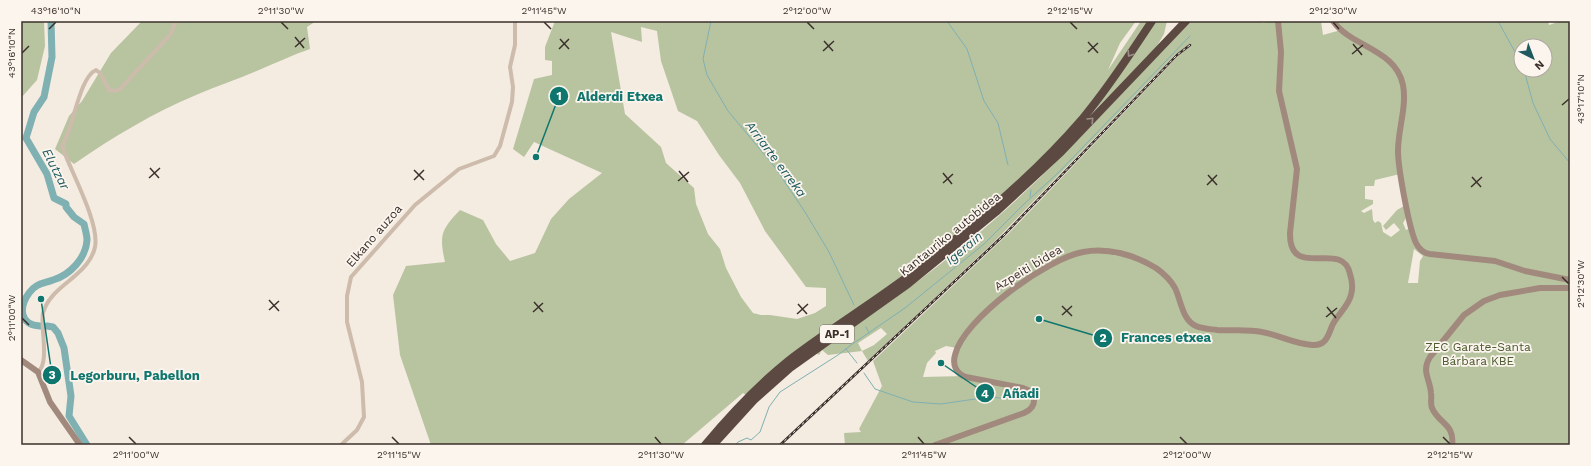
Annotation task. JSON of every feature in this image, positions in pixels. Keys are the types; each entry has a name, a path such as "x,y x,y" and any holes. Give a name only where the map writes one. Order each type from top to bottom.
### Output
{"highway":[{"name":"Kantauriko autobidea","path":"705,445 727,418 780,368 923,265 975,223 1026,177 1064,139 1092,106 1152,21"},
{"name":"Kantauriko autobidea","path":"713,445 751,403 782,374 916,278 1008,202 1068,145 1186,21"}],"main road":[{"name":"Azpeiti bidea","path":"935,445 1024,413 1032,407 1034,398 1032,393 1027,389 960,374 954,365 955,353 966,334 1000,298 1062,259 1078,253 1098,251 1121,254 1138,259 1155,268 1172,283 1187,318 1198,327 1230,331 1256,331 1313,346 1321,344 1326,340 1335,320 1351,296 1351,276 1348,268 1340,260 1329,257 1303,258 1295,253 1290,244 1297,168 1279,91 1281,52 1278,21"},
{"path":"1333,21 1344,32 1387,60 1395,68 1401,80 1404,98 1398,161 1414,238 1421,250 1430,254 1498,261 1525,271 1570,280"},
{"path":"1452,445 1451,431 1434,411 1431,405 1431,391 1426,371 1428,361 1432,355 1464,315 1484,301 1500,295 1540,288 1570,288"},
{"path":"21,360 38,372 50,402 80,445"}],"street":[{"path":"38,372 42,366 44,335 42,319 45,308 55,293 78,274 88,262 96,247 93,226 62,146 68,136 79,98 90,74 96,70 100,73 109,90 117,91 121,88 170,36 176,21"},
{"name":"Elkano auzoa","path":"341,445 357,430 364,417 362,382 347,322 347,296 351,277 421,200 459,169 494,156 500,146 512,102 513,87 510,67 514,46 515,21"}],"green space":[{"path":"21,21 44,21 45,46 37,80 21,98"},
{"path":"142,21 316,21 307,27 310,49 196,95 164,110 103,144 74,164 55,149 69,116 82,101 111,53"},
{"path":"555,21 1136,21 1120,43 1108,70 1141,21 1147,21 1107,81 1081,115 1032,168 978,216 949,239 746,395 743,393 682,445 431,445 400,355 393,295 406,266 445,262 442,245 443,233 445,228 460,210 483,220 496,244 510,261 535,253 551,219 569,199 602,173 534,142 524,157 513,149 534,79 552,75 552,61 545,60 545,47","holes":["641,27 657,31 661,61 678,111 697,121 719,155 740,183 765,231 806,287 826,288 826,306 815,313 797,319 753,313 741,297 726,268 720,249 708,234 696,204 694,188 666,163 661,147 625,114 611,32 642,42"]},
{"path":"1155,21 1167,21 1164,34 1157,46 1081,125"},
{"name":"ZEC Garate-Santa Bárbara KBE","path":"1191,21 1262,21 1262,23 1274,21 1321,21 1323,35 1341,30 1333,21 1548,21 1549,25 1561,21 1570,21 1570,445 845,445 844,433 861,432 859,429 882,386 873,361 1009,233 1178,56 1190,46 1189,44 1175,55 996,240 868,361 862,351 828,355 822,350 819,355 816,353 935,269 1002,213 1075,143","holes":["1400,174 1412,227 1406,230 1403,223 1406,218 1404,206 1397,210 1383,226 1386,230 1394,223 1400,230 1391,237 1383,232 1381,223 1378,221 1375,223 1373,220 1372,209 1364,213 1361,211 1373,204 1373,200 1365,199 1365,186 1374,186 1375,180","1414,249 1423,256 1420,261 1418,283 1408,283","881,328 887,334 874,345 862,351 858,343","946,346 957,348 957,372 964,376 923,377 927,363 936,353 935,351"]}],"waterway":[{"name":"Elutzar","path":"40,326 33,325 25,319 23,309 26,298 37,286 59,278 71,270 84,253 87,240 84,224 74,217 66,207 66,204 54,198 47,174 26,138 34,112 44,97 52,57 51,21"},
{"name":"Arriarte erreka","path":"711,21 703,59 707,75 728,111 774,166 805,212 829,252 854,305"},
{"path":"947,21 967,49 984,101 998,123 1008,165"},
{"path":"1498,21 1513,48"},
{"name":"Igerain","path":"735,445 747,438 751,440 760,432 769,407 780,392 838,355 905,308 984,244 1059,172 1190,36"},
{"path":"1526,78 1533,103 1550,139 1570,163"},
{"name":"Igerain","path":"1030,197 1031,190"},
{"name":"Elutzar","path":"47,326 53,327 58,333 64,348 71,396 69,416 87,445"},
{"name":"Igerain","path":"866,327 869,333"},
{"path":"846,349 857,363"},
{"path":"864,373 875,389 913,402 941,404 989,397 1011,399"}],"railway":[{"path":"780,445 1004,235 1177,55 1190,45"}],"place":[{"name":"Alderdi Etxea","path":"536,157"},
{"name":"Legorburu, Pabellon","path":"41,299"},
{"name":"Frances etxea","path":"1039,319"},
{"name":"Añadi","path":"941,363"}]}
